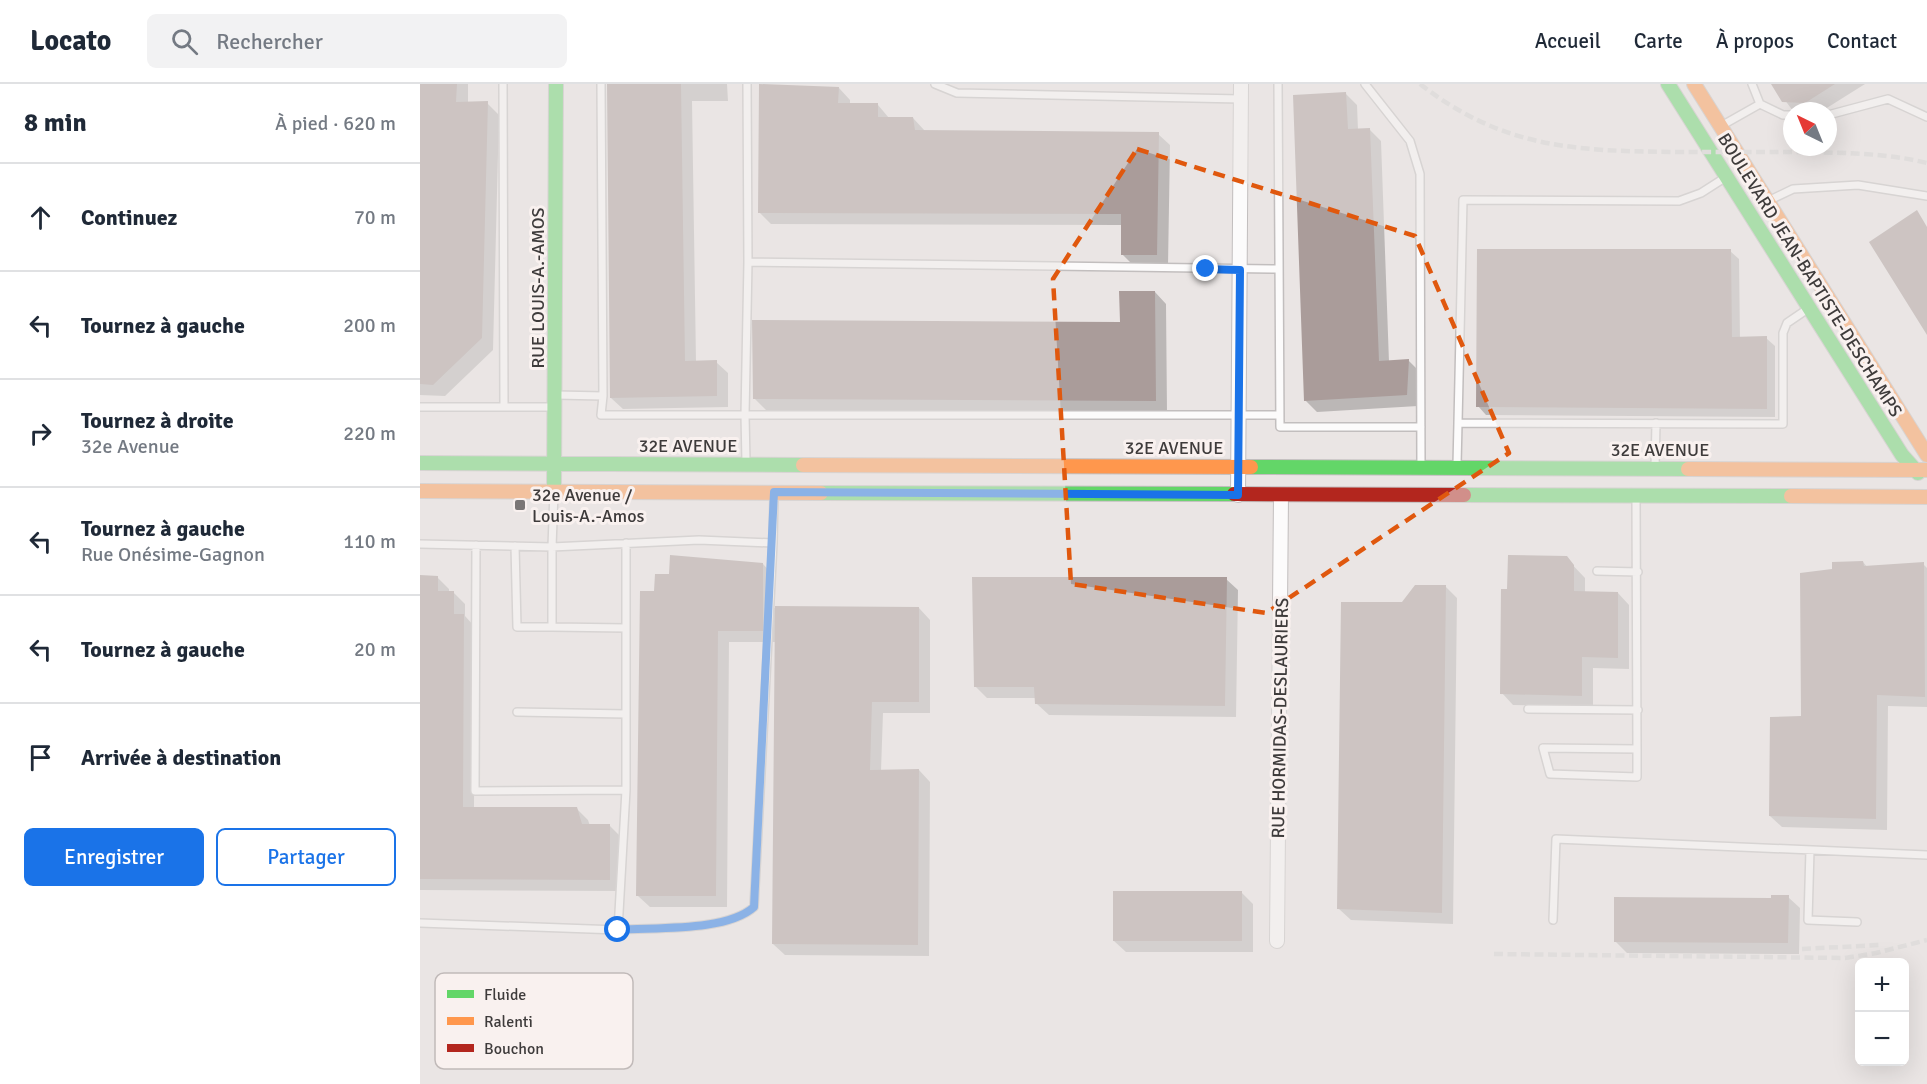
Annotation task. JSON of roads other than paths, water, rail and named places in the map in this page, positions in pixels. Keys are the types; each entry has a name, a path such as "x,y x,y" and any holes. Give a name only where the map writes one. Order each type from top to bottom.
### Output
{"street":[{"name":"RUE LOUIS-A.-AMOS","path":"554,492 556,84"},
{"path":"1238,495 1241,84"},
{"name":"BOULEVARD JEAN-BAPTISTE-DESCHAMPS","path":"1668,84 1912,470 1927,479"},
{"name":"BOULEVARD JEAN-BAPTISTE-DESCHAMPS","path":"1694,84 1927,454"},
{"path":"1738,195 1757,183"},
{"name":"32E AVENUE","path":"420,463 1927,470"},
{"path":"420,491 1927,497"},
{"name":"RUE HORMIDAS-DESLAURIERS","path":"1277,941 1281,495"}],"lane":[{"path":"503,84 504,407"},
{"path":"601,84 603,396 601,415 1280,415"},
{"path":"746,464 747,84"},
{"path":"935,84 957,93 1240,99"},
{"path":"1278,84 1280,427 1421,427"},
{"path":"1365,84 1410,141 1420,174 1420,467"},
{"path":"1752,84 1760,104 1783,115"},
{"path":"1837,113 1888,99 1927,117"},
{"path":"1721,126 1760,104"},
{"path":"1457,468 1463,200 1679,201 1701,193 1727,177"},
{"path":"1768,201 1793,189 1858,185 1927,196"},
{"path":"748,262 1279,269"},
{"path":"1458,423 1783,424 1783,333 1787,323 1809,308"},
{"path":"420,407 504,407 603,396"},
{"path":"1655,468 1656,423"},
{"path":"552,627 554,492"},
{"path":"420,923 618,930 718,923 744,916 754,907 774,492"},
{"path":"1636,496 1638,572 1637,777 1550,774 1543,748 1637,749"},
{"path":"420,544 552,546 699,540 773,543"},
{"path":"618,930 626,790 626,543"},
{"path":"476,545 475,791 626,790"},
{"path":"515,546 518,627 626,628"},
{"path":"1597,571 1638,572"},
{"path":"1528,709 1638,710"},
{"path":"517,712 626,714"},
{"path":"1553,920 1556,839 1927,855"},
{"path":"1810,850 1808,920 1857,922"}],"railway":[{"path":"1420,84 1451,106 1481,122 1512,134 1574,147 1641,151 1851,153 1882,155 1927,163"},
{"path":"1494,954 1845,958 1927,940"},
{"path":"1802,949 1880,945"}],"place":[{"name":"32e Avenue / Louis-A.-Amos","path":"520,505"}]}
